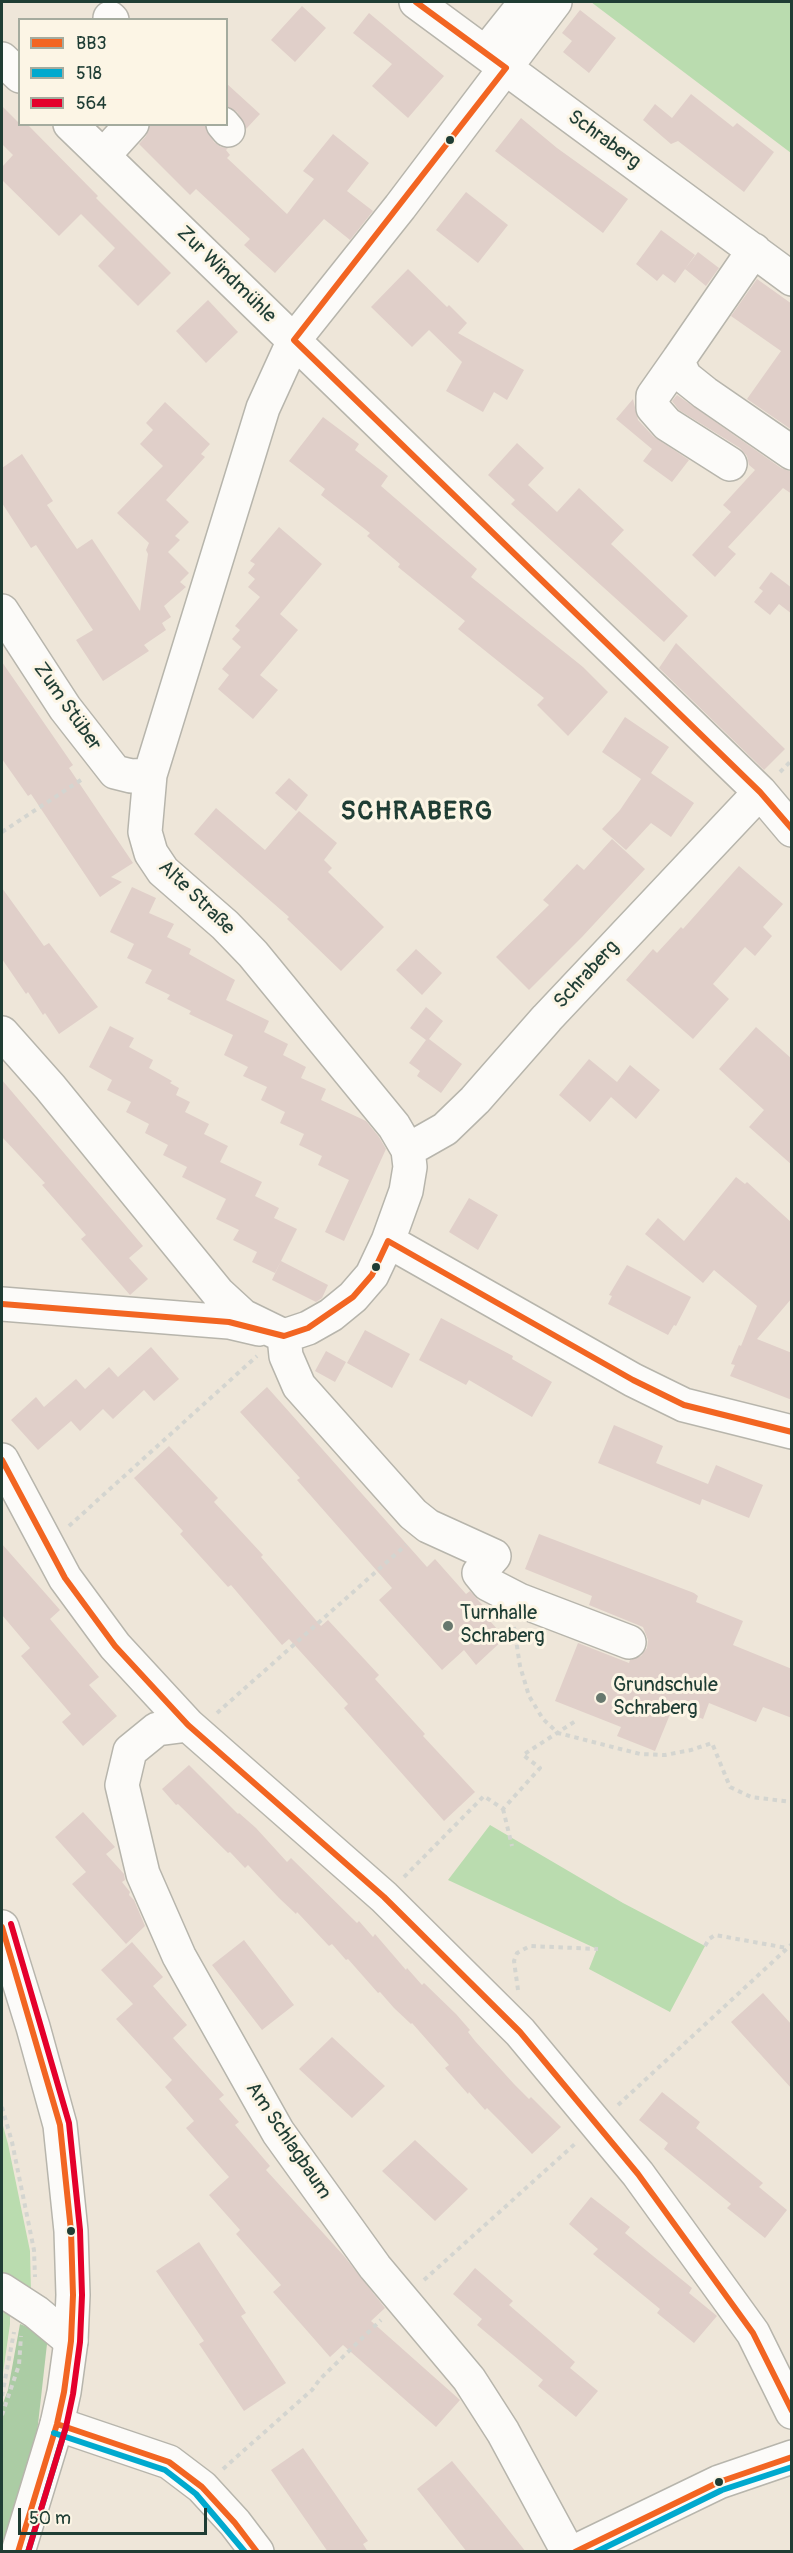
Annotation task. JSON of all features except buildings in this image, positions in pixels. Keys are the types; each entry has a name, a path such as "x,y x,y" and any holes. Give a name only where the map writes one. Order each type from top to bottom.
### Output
{"street":[{"name":"Schraberg","path":"416,2 792,279"},
{"path":"496,60 526,2"},
{"path":"496,60 555,2"},
{"path":"2,59 18,74"},
{"name":"Alte Straße","path":"408,1150 394,1126 253,954 225,925 163,871 151,853 145,832 150,775 263,408 294,340 496,60"},
{"name":"Zur Windmühle","path":"72,126 760,792 792,830"},
{"path":"103,156 130,126"},
{"path":"730,464 667,424 653,408 653,396 754,250"},
{"path":"680,359 685,377 792,453"},
{"name":"Zum Stüber","path":"2,611 65,708 115,772 131,776 150,775"},
{"name":"Schraberg","path":"408,1150 445,1129 475,1100 547,1018 760,792"},
{"path":"2,1033 50,1087 218,1293 286,1356 299,1386 387,1485 428,1526 494,1556 479,1573 488,1584 519,1600 630,1642"},
{"path":"272,1345 308,1328 353,1298 372,1275 388,1241 406,1191 410,1167 408,1150"},
{"path":"388,1241 633,1380 684,1405 792,1432"},
{"path":"2,1304 229,1322 272,1345"},
{"path":"2,1460 65,1578 115,1646 188,1725 384,1897 520,2032 638,2174 753,2333 792,2412"},
{"name":"Am Schlagbaum","path":"188,1725 157,1729 130,1751 122,1785 143,1874 179,1956 278,2132 401,2300 469,2379 503,2432 568,2552"},
{"path":"2,1927 60,2124 71,2231 73,2295 71,2341 64,2392 57,2424 18,2552"},
{"path":"19,2302 71,2341"},
{"path":"57,2424 169,2462 202,2487 235,2523 257,2552"},
{"path":"574,2552 719,2482 792,2457"}],"path":[{"path":"2,832 107,762"},
{"path":"47,1544 272,1345"},
{"path":"231,1700 428,1526"},
{"path":"519,1600 514,1630 526,1686 529,1696 543,1719 558,1733 640,1754 665,1755 712,1743 730,1787 751,1797 792,1802"},
{"path":"503,1809 540,1768 523,1755 577,1720"},
{"path":"384,1897 484,1796 503,1809 512,1846"},
{"path":"705,1946 715,1935 787,1948"},
{"path":"202,2487 312,2390 320,2379 401,2300 792,1944"},
{"path":"520,2032 520,2001 514,1961 517,1953 530,1946 598,1950"},
{"path":"2,2107 12,2142 33,2250 19,2302 2,2396"},
{"path":"2,2415 19,2365 19,2302"}],"green space":[{"path":"591,2 791,2 791,153"},
{"path":"490,1825 623,1903 705,1946 670,2012 589,1969 597,1949 448,1880"},
{"path":"2,2122 30,2251 31,2292 2,2280"},
{"path":"2,2297 10,2303 10,2324 2,2380"},
{"path":"20,2324 48,2335 35,2451 2,2552 2,2406 8,2390"}],"transit line":[{"name":"BB3","path":"416,2 506,68 294,340 760,792 792,829"},
{"name":"BB3","path":"2,1304 229,1322 284,1336 308,1328 353,1297 372,1275 388,1241 633,1380 684,1405 792,1432"},
{"name":"BB3","path":"2,1460 65,1578 115,1646 188,1725 384,1897 520,2032 638,2174 753,2333 792,2411"},
{"name":"564","path":"11,1924 69,2123 80,2230 82,2295 80,2342 73,2394 66,2427 28,2552"},
{"name":"BB3","path":"2,1927 60,2125 71,2231 73,2295 71,2341 64,2392 57,2424 18,2552"},
{"name":"BB3","path":"57,2424 169,2462 202,2487 235,2523 257,2552"},
{"name":"518","path":"28,2552 66,2427"},
{"name":"518","path":"54,2433 165,2470 196,2494 245,2552"},
{"name":"BB3","path":"575,2552 719,2482 792,2457"},
{"name":"518","path":"596,2552 722,2490 792,2467"}],"place":[{"name":"Turnhalle Schraberg","path":"448,1626"},
{"name":"Grundschule Schraberg","path":"601,1698"}],"district":[{"name":"SCHRABERG","path":"417,812"}]}
